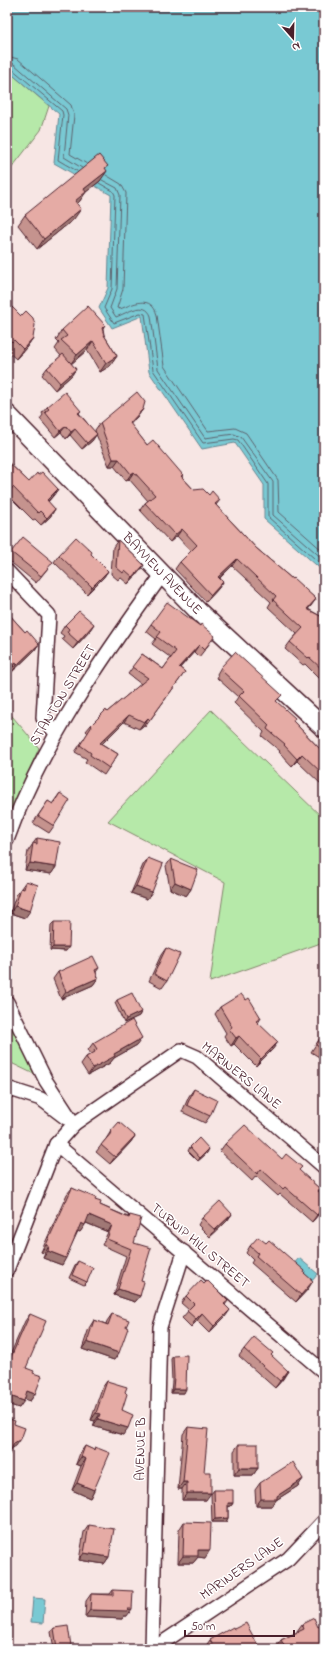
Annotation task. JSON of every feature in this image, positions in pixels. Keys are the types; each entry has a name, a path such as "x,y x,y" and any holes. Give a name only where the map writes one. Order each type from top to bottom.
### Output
{"main road":[{"name":"BAYVIEW AVENUE","path":"7,414 198,611 324,728"}],"street":[{"path":"7,571 49,615 43,718 56,734"},
{"name":"STANTON STREET","path":"7,840 18,810 56,734 112,643 162,575"},
{"path":"7,1002 46,1081 74,1124"},
{"name":"MARINERS LANE","path":"74,1124 181,1050 197,1057 324,1167"},
{"path":"7,1088 41,1099 74,1124"},
{"path":"7,1270 56,1144 74,1124"},
{"name":"TURNIP HILL STREET","path":"56,1144 324,1372"},
{"name":"AVENUE B","path":"152,1649 160,1327 184,1252"},
{"name":"MARINERS LANE","path":"152,1649 288,1559 324,1521"}],"green space":[{"path":"7,70 49,106 41,130 7,174"},
{"path":"7,710 39,748 7,821"},
{"path":"211,710 324,819 324,949 318,944 210,982 225,882 108,821"},
{"path":"7,1014 34,1074 7,1061"}],"water":[{"path":"7,7 324,7 324,572 264,519 264,485 235,443 202,449 149,372 142,316 112,328 99,308 108,288 111,195 54,163 59,114 7,70"},
{"path":"299,1258 318,1274 311,1282 292,1266"},
{"path":"33,1598 45,1599 43,1623 31,1622"}],"building":[{"path":"99,155 108,166 105,168 107,171 84,189 86,192 75,201 81,209 44,239 25,215"},
{"path":"88,306 105,325 102,328 104,335 117,356 106,363 93,341 77,355 61,340 67,336 62,330"},
{"path":"12,307 21,316 26,311 33,318 35,325 33,338 23,349 14,340 12,342 7,337 7,311"},
{"path":"63,354 76,369 60,383 47,368"},
{"path":"65,392 81,411 78,413 97,434 87,443 75,429 71,432 66,426 60,431 45,412 49,409 47,407"},
{"path":"137,392 145,402 143,409 130,423 147,445 153,440 194,490 203,489 209,495 212,491 220,500 215,504 256,548 316,599 307,609 324,618 324,671 290,642 303,628 273,600 276,596 237,559 218,577 223,582 211,595 180,562 197,545 182,529 175,535 145,503 155,495 134,472 131,474 119,459 113,459 100,423"},
{"path":"7,461 29,482 37,473 38,475 42,472 58,489 47,500 55,509 47,518 40,511 38,513 13,487 7,495"},
{"path":"23,537 53,562 41,576 11,552"},
{"path":"76,537 92,552 91,554 108,571 92,587 59,555"},
{"path":"118,540 144,565 133,577 125,570 123,573 116,567"},
{"path":"167,602 200,626 201,624 215,636 204,650 199,645 179,667 185,672 150,720 148,718 144,722 129,715 100,743 118,754 109,768 90,755 91,753 80,745 92,726 91,725 106,710 107,712 148,678 132,667 142,654 163,669 176,651 157,637 161,632 151,624"},
{"path":"79,611 94,624 78,642 67,632 69,629 65,625"},
{"path":"7,612 25,632 27,630 39,644 17,665 16,663 12,666 7,661"},
{"path":"235,652 282,695 276,701 295,718 293,721 322,751 324,748 324,775 302,754 297,759 284,745 285,744 267,729 269,725 239,696 244,691 222,671 223,669 221,667"},
{"path":"60,793 70,800 54,826 38,816 48,801 53,804"},
{"path":"37,838 60,842 56,867 30,863 33,843 37,844"},
{"path":"148,858 163,864 152,892 136,886"},
{"path":"171,859 198,870 191,889 175,882"},
{"path":"26,881 38,885 30,911 15,906 21,888 24,889"},
{"path":"54,922 70,922 69,947 53,947"},
{"path":"166,948 180,954 167,981 154,974"},
{"path":"93,956 99,968 95,970 98,978 66,992 58,972"},
{"path":"132,993 141,1012 126,1019 117,1000"},
{"path":"241,994 246,1000 249,998 261,1018 256,1021 278,1042 261,1059 239,1036 236,1038 229,1029 232,1027 220,1007"},
{"path":"132,1020 142,1038 114,1054 115,1056 93,1068 86,1057 95,1052 94,1050 97,1049 93,1043"},
{"path":"324,1032 324,1050 316,1045"},
{"path":"194,1089 217,1100 210,1116 187,1105"},
{"path":"119,1122 135,1136 115,1157 101,1145"},
{"path":"245,1125 282,1159 286,1154 302,1167 299,1170 320,1189 318,1191 324,1196 324,1206 317,1215 285,1187 283,1189 261,1169 257,1174 225,1144"},
{"path":"199,1138 209,1149 200,1158 190,1147"},
{"path":"72,1188 96,1198 95,1200 101,1202 100,1205 129,1218 130,1215 141,1218 134,1243 151,1248 141,1281 144,1282 140,1296 118,1289 131,1249 107,1239 112,1225 89,1215 85,1225 81,1223 66,1258 48,1251 49,1246 46,1245"},
{"path":"220,1201 232,1214 215,1230 202,1218"},
{"path":"258,1237 266,1243 269,1240 305,1271 304,1273 313,1281 301,1295 256,1256 258,1253 250,1246"},
{"path":"78,1261 93,1268 87,1282 72,1275"},
{"path":"201,1280 204,1283 207,1280 228,1301 224,1304 230,1310 214,1326 202,1313 196,1319 187,1311 194,1304 186,1296"},
{"path":"30,1314 46,1321 26,1368 34,1371 33,1373 42,1376 35,1394 27,1391 24,1401 7,1395 7,1369"},
{"path":"112,1314 129,1320 126,1327 128,1328 119,1353 87,1342 94,1320 108,1325"},
{"path":"254,1337 273,1353 271,1355 288,1371 280,1381 244,1349"},
{"path":"187,1355 186,1389 173,1389 173,1356"},
{"path":"107,1381 127,1387 125,1392 127,1394 122,1410 133,1415 128,1428 98,1419 100,1414 96,1413"},
{"path":"7,1418 15,1421 14,1424 25,1428 21,1439 14,1443 9,1455 7,1454"},
{"path":"188,1427 208,1429 204,1472 211,1472 211,1493 187,1493 187,1482 183,1482"},
{"path":"239,1444 258,1444 258,1468 239,1468"},
{"path":"85,1446 94,1450 95,1447 110,1453 94,1490 77,1483 86,1459 81,1457"},
{"path":"293,1462 303,1479 277,1496 277,1499 261,1499 260,1483"},
{"path":"214,1490 233,1490 233,1503 228,1503 228,1518 215,1519"},
{"path":"184,1522 211,1523 210,1550 198,1550 198,1556 183,1556"},
{"path":"89,1525 114,1529 109,1557 84,1553"},
{"path":"113,1590 133,1591 132,1609 128,1609 127,1611 90,1610 91,1594 113,1595"},
{"path":"314,1618 318,1627 324,1624 324,1649 286,1649 281,1640 304,1629 302,1624"},
{"path":"246,1623 260,1649 215,1649 210,1640 233,1627 234,1629"},
{"path":"68,1626 71,1646 57,1648 54,1628"},
{"path":"120,1647 120,1649 108,1649 108,1648"}]}
